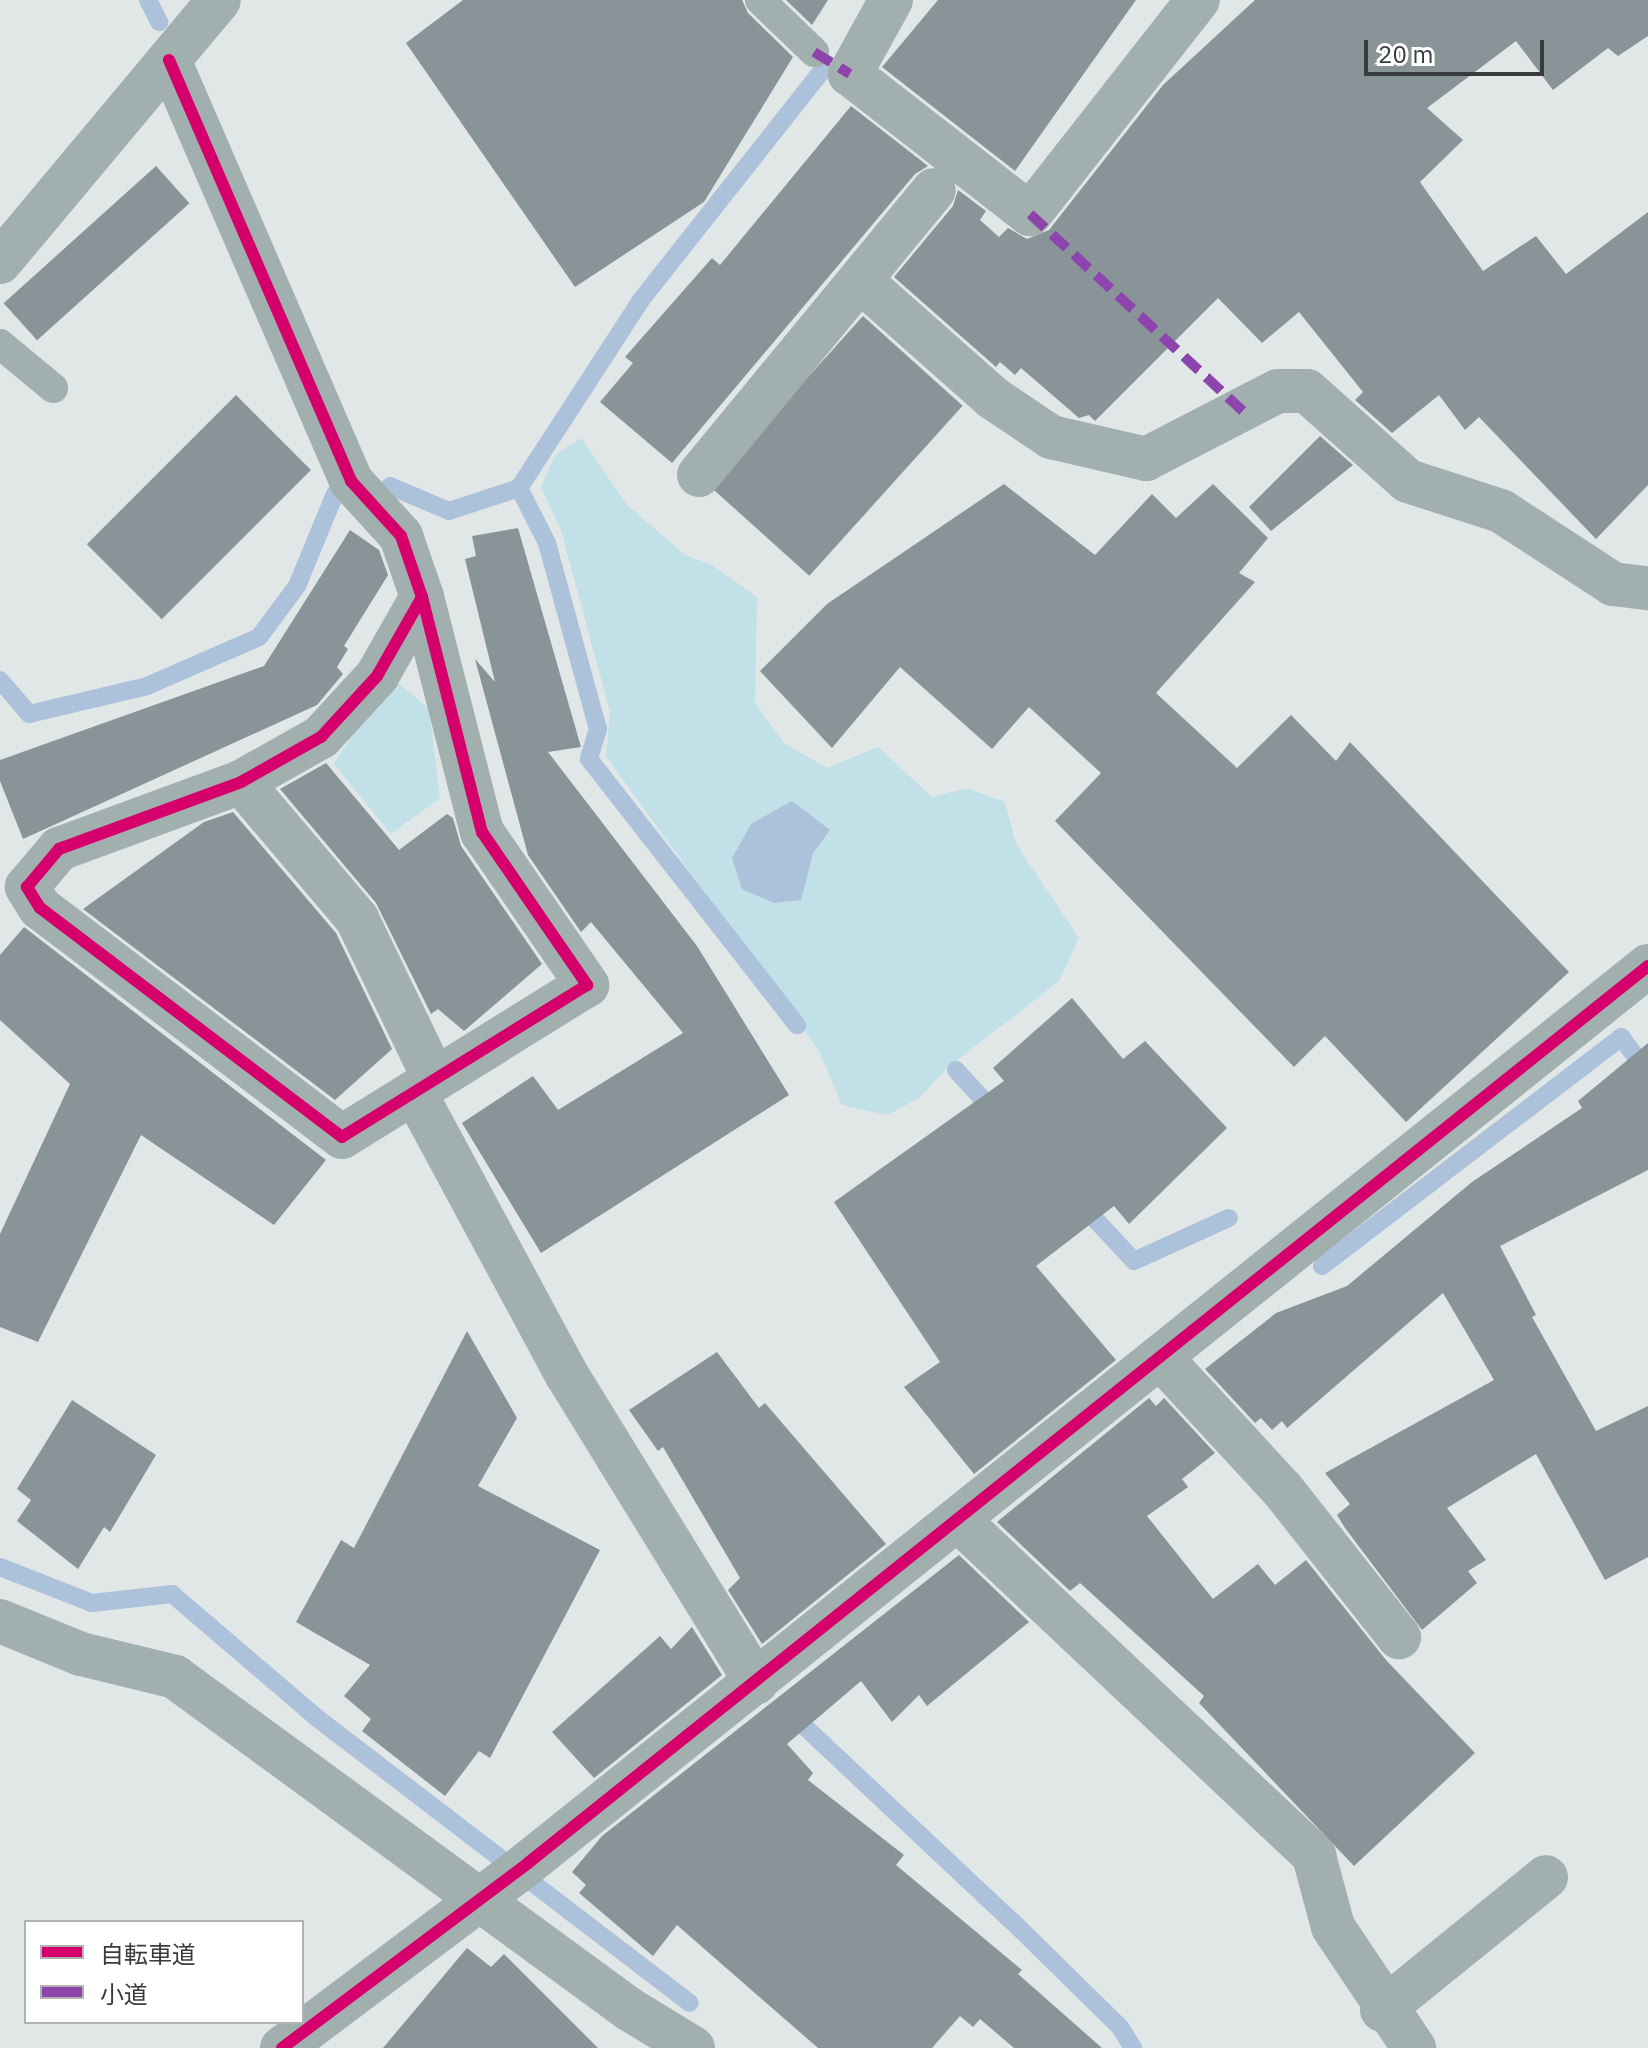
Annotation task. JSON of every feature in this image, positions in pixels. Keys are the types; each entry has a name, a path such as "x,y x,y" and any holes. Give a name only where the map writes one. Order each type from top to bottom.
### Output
{"street":[{"path":"0,262 219,0"},
{"path":"891,0 850,74 1030,214 1198,0"},
{"path":"169,60 351,481 401,536 422,597 482,832 587,985 342,1137 40,908 27,887 59,849 241,782 321,737 377,676 422,597"},
{"path":"699,475 862,282 934,190"},
{"path":"862,282 993,398 1051,437 1146,459 1278,391 1307,391 1408,481 1501,511 1613,584 1648,588"},
{"path":"241,782 357,919 425,1086 567,1375 756,1682"},
{"path":"282,2048 528,1863 1161,1358 1420,1143 1648,966"},
{"path":"1161,1358 1282,1489 1399,1637"},
{"path":"958,1520 1314,1856 1333,1927 1382,2010 1414,2048"},
{"path":"0,1621 81,1654 175,1677 483,1898 629,2009 693,2048"},
{"path":"1382,2010 1546,1877"}],"lane":[{"path":"760,0 814,52"},
{"path":"0,344 53,388"}],"shaded area":[{"path":"581,438 627,505 685,555 712,565 757,597 755,703 784,743 827,768 878,747 932,797 967,788 1005,802 1016,844 1079,938 1059,981 947,1068 919,1098 887,1115 842,1105 819,1051 606,756 610,712 561,530 541,487 555,455"},
{"path":"390,676 429,709 440,798 391,834 334,764"},
{"path":"792,801 830,830 813,853 801,900 774,903 742,889 732,858 751,824"}],"building":[{"path":"463,0 742,0 748,13 793,57 704,202 575,287 406,43"},
{"path":"786,0 828,0 812,25"},
{"path":"938,0 1136,0 1015,171 882,67"},
{"path":"1255,0 1648,0 1648,36 1618,56 1608,48 1553,90 1516,41 1427,108 1463,140 1420,182 1483,271 1536,236 1566,274 1648,212 1648,485 1596,539 1479,417 1465,430 1439,395 1392,433 1355,400 1363,392 1299,312 1262,343 1218,298 1095,421 1089,415 1079,418 1021,368 1015,375 1000,362 996,367 894,277 953,206 958,190 986,211 980,220 999,237 1008,228 1027,239 1049,230 1163,85"},
{"path":"851,106 928,166 915,174 672,463 600,402 633,363 625,357 712,258 720,265"},
{"path":"156,166 189,203 37,340 4,303"},
{"path":"863,316 963,406 809,576 710,486"},
{"path":"236,395 311,470 162,619 87,544"},
{"path":"1320,436 1353,465 1271,531 1249,507"},
{"path":"1004,484 1095,555 1152,494 1176,518 1213,484 1268,538 1239,573 1255,582 1156,693 1237,768 1291,715 1336,761 1350,742 1569,972 1406,1122 1325,1036 1294,1067 1055,821 1101,773 1029,707 992,749 900,667 832,748 760,671 827,604"},
{"path":"518,528 581,747 548,752 697,946 789,1095 541,1253 462,1123 533,1076 558,1110 683,1033 591,922 581,932 528,855 475,659 495,682 465,559 476,556 472,536"},
{"path":"350,530 379,550 388,575 344,646 348,649 337,667 343,674 317,705 23,839 0,781 0,760 264,666"},
{"path":"326,763 399,850 447,814 453,818 461,846 542,964 464,1031 438,1009 431,1014 376,903 280,789"},
{"path":"233,812 336,933 392,1049 335,1100 83,909 204,822"},
{"path":"24,927 326,1160 274,1225 141,1135 38,1342 0,1327 0,1234 70,1084 0,1020 0,955"},
{"path":"1072,998 1123,1059 1145,1041 1227,1128 1129,1224 1114,1206 1036,1266 1116,1360 974,1474 904,1387 940,1362 834,1202 1004,1081 993,1068"},
{"path":"1648,1043 1648,1170 1500,1246 1536,1315 1532,1317 1596,1431 1648,1406 1648,1557 1605,1580 1536,1454 1447,1508 1486,1560 1468,1571 1477,1583 1422,1630 1345,1528 1337,1515 1350,1504 1325,1473 1494,1380 1443,1293 1287,1428 1282,1421 1272,1430 1261,1418 1255,1423 1205,1369 1276,1313 1347,1286 1472,1182 1582,1108 1578,1101"},
{"path":"467,1331 517,1418 478,1486 600,1550 490,1758 479,1751 445,1796 362,1731 371,1719 344,1696 370,1665 296,1622 341,1540 354,1548"},
{"path":"717,1352 759,1408 765,1403 886,1544 762,1644 728,1590 740,1578 663,1447 658,1451 629,1410"},
{"path":"1149,1398 1156,1406 1164,1398 1215,1453 1182,1479 1188,1487 1147,1516 1213,1599 1258,1564 1275,1585 1306,1560 1386,1660 1475,1753 1354,1866 1199,1703 1204,1696 1080,1583 1070,1591 997,1522"},
{"path":"72,1400 156,1455 110,1532 104,1527 78,1569 17,1521 31,1500 17,1489"},
{"path":"959,1555 1029,1622 927,1706 919,1695 892,1722 861,1681 787,1744 813,1773 808,1780 904,1855 896,1865 1022,1970 1018,1974 1102,2048 1014,2048 980,2019 973,2027 960,2016 932,2048 818,2048 677,1925 653,1956 579,1893 586,1885 572,1872 602,1836"},
{"path":"692,1627 722,1675 594,1778 552,1732 660,1636 671,1649"},
{"path":"467,1948 491,1967 504,1954 598,2048 383,2048"}],"waterway":[{"path":"148,0 159,22"},
{"path":"519,488 641,300 821,72"},
{"path":"390,486 449,511 519,488 547,543 598,729 589,759 797,1025"},
{"path":"0,680 29,714 147,686 259,637 297,586 335,494"},
{"path":"1322,1266 1621,1037 1648,1073"},
{"path":"956,1070 997,1115"},
{"path":"1080,1203 1134,1261 1229,1218"},
{"path":"0,1567 92,1603 172,1594 317,1718 690,2003"},
{"path":"788,1711 1013,1922 1120,2027 1133,2048"}],"marked path":[{"path":"814,52 850,74"},
{"path":"1030,214 1243,411"}],"cycle path":[{"path":"169,60 351,481 401,536 422,597 482,832 587,985 342,1137 40,908 27,887 59,849 241,782 321,737 377,676 422,597"},
{"path":"282,2048 528,1863 1648,966"}]}
